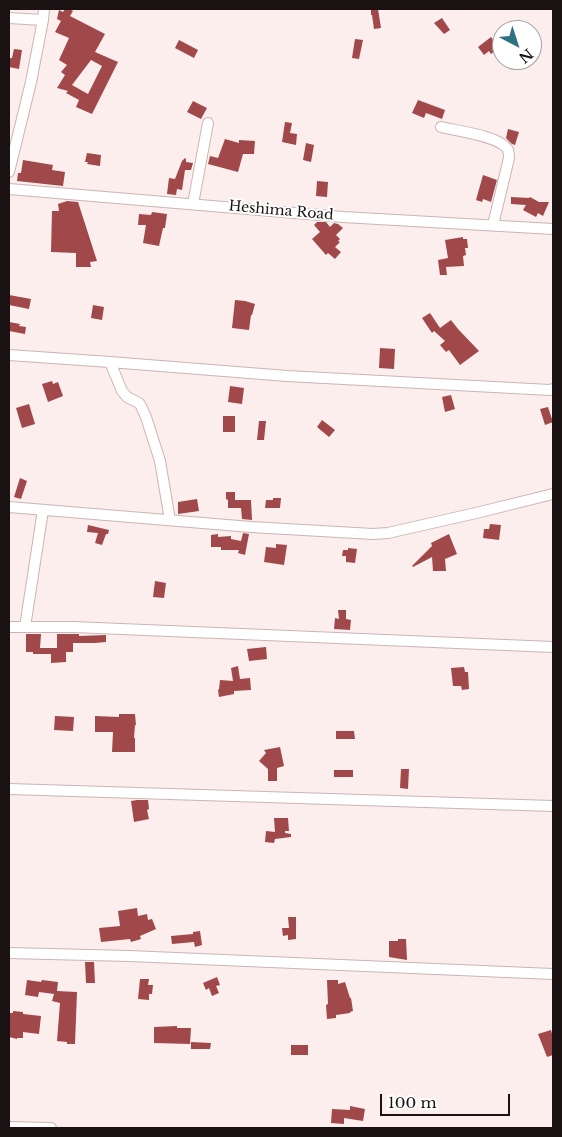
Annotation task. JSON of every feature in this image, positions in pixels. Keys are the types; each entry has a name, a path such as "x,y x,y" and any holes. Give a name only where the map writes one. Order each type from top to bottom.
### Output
{"street":[{"path":"9,172 31,82 44,9"},
{"path":"9,18 43,20"},
{"path":"193,204 208,123"},
{"path":"441,127 498,140 508,150 509,158 494,225"},
{"name":"Heshima Road","path":"9,190 343,217 553,229"},
{"path":"9,355 287,376 553,389"},
{"path":"110,362 122,391 127,397 141,406 146,417 160,461 170,520"},
{"path":"9,507 251,527 381,534 476,514 553,494"},
{"path":"25,627 44,510"},
{"path":"9,628 73,627 553,647"},
{"path":"9,789 553,806"},
{"path":"9,953 139,956 553,974"},
{"path":"9,1126 51,1128"}],"building":[{"path":"65,9 73,11 70,16 105,34 95,52 118,62 92,114 76,107 79,100 66,93 68,91 57,88 65,75 61,72 67,65 59,60 69,38 55,32 61,21 57,19 59,10 63,12","holes":["91,60 102,66 88,94 72,85"]},
{"path":"371,9 378,9 381,28 374,29"},
{"path":"442,18 450,30 444,34 434,23"},
{"path":"491,37 492,38 491,54 489,51 484,55 478,47"},
{"path":"355,39 363,40 359,59 352,58"},
{"path":"179,40 198,50 194,58 175,48"},
{"path":"14,49 22,50 19,69 9,67 9,58 12,58"},
{"path":"418,100 445,110 442,119 426,113 424,118 412,113"},
{"path":"193,101 207,108 201,119 187,112"},
{"path":"285,122 292,123 290,133 297,134 296,145 282,142"},
{"path":"508,129 519,132 515,145 506,138"},
{"path":"225,139 239,143 239,140 255,141 254,154 243,154 238,172 208,164 210,156 218,158"},
{"path":"306,143 314,145 311,162 303,160"},
{"path":"87,153 101,155 100,166 85,162"},
{"path":"185,158 186,162 193,163 191,170 185,170 182,190 177,189 176,195 167,194 169,178 175,179"},
{"path":"23,160 53,165 52,170 65,172 63,186 17,181 18,173 21,173"},
{"path":"483,175 497,180 491,202 483,199 482,202 476,200"},
{"path":"317,181 328,182 327,197 316,196"},
{"path":"511,197 530,197 539,202 549,202 543,216 538,213 536,217 523,210 526,205 511,204"},
{"path":"67,201 78,202 97,261 90,262 91,267 76,267 76,253 51,252 52,211 59,211 58,204"},
{"path":"152,212 167,214 159,246 143,243 146,225 138,225 139,214 151,215"},
{"path":"317,222 326,222 330,227 334,223 343,228 336,235 340,242 335,247 341,252 335,259 328,253 326,255 312,239 320,232 314,225"},
{"path":"463,237 463,239 467,239 468,248 465,248 466,255 463,256 464,266 446,267 447,275 440,275 438,260 448,258 445,240"},
{"path":"9,295 31,299 29,309 9,305"},
{"path":"235,300 255,304 249,330 232,328"},
{"path":"93,305 104,307 102,320 91,318"},
{"path":"430,313 440,328 451,320 479,351 460,365 449,350 446,352 440,345 445,341 434,331 432,333 422,318"},
{"path":"9,322 26,327 25,334 9,331"},
{"path":"380,348 395,349 394,369 379,368"},
{"path":"52,381 53,384 58,382 63,396 48,402 42,384"},
{"path":"230,386 244,388 242,404 228,402"},
{"path":"451,395 455,409 445,412 442,397"},
{"path":"29,404 35,424 22,428 16,408"},
{"path":"548,407 553,422 545,425 540,409"},
{"path":"223,416 235,416 235,432 223,432"},
{"path":"322,420 335,430 329,437 317,427"},
{"path":"259,421 266,421 264,440 257,440"},
{"path":"20,478 27,481 21,499 14,497"},
{"path":"226,492 235,492 235,500 251,500 252,520 242,519 241,508 228,508"},
{"path":"273,498 281,498 280,508 265,508 266,500 273,500"},
{"path":"197,499 199,511 178,514 178,502"},
{"path":"490,524 501,525 499,540 483,538 484,529 489,529"},
{"path":"88,525 109,530 102,545 95,543 98,533 87,532"},
{"path":"243,533 249,534 245,555 238,553 239,550 221,550 221,547 211,547 211,535 218,534 218,537 231,536 231,539 241,541"},
{"path":"449,534 457,554 445,559 446,571 433,571 432,557 412,566 432,546 431,543"},
{"path":"276,544 287,545 284,565 264,562 266,547 276,548"},
{"path":"348,548 357,549 355,563 346,562 346,556 342,556 343,550 348,550"},
{"path":"155,581 166,583 164,598 153,597"},
{"path":"338,610 346,610 346,619 351,620 350,630 334,629 335,618 339,619"},
{"path":"26,634 41,634 40,648 57,648 57,634 79,634 79,636 106,635 106,642 73,643 73,652 66,652 66,662 51,663 51,654 26,652"},
{"path":"266,647 267,659 249,661 247,649"},
{"path":"238,666 240,679 250,678 251,690 234,691 234,694 219,697 220,680 233,681 231,668"},
{"path":"464,667 465,672 468,672 469,689 462,690 461,686 453,686 451,668"},
{"path":"119,714 135,714 135,752 112,752 113,732 95,732 95,716 119,717"},
{"path":"55,716 74,717 73,731 54,730"},
{"path":"336,731 354,731 355,739 336,739"},
{"path":"280,747 284,766 277,768 277,781 268,781 268,769 259,761 266,753 264,750"},
{"path":"401,769 409,769 408,789 400,788"},
{"path":"334,770 353,770 353,777 334,777"},
{"path":"148,800 149,809 147,810 149,819 134,822 131,801"},
{"path":"274,818 288,818 289,831 285,831 285,833 291,834 291,837 275,839 274,843 265,842 266,831 275,832"},
{"path":"137,908 138,916 147,914 148,920 152,919 156,929 140,936 141,939 131,942 130,939 101,942 99,928 120,926 118,911"},
{"path":"288,917 296,917 296,939 288,940 288,935 283,936 282,928 289,928"},
{"path":"200,931 202,945 195,947 194,942 172,944 171,936 193,934 193,932"},
{"path":"398,939 406,939 407,960 389,957 389,941 398,941"},
{"path":"85,962 94,962 95,983 86,983"},
{"path":"217,977 220,985 216,986 219,993 212,996 209,988 206,990 203,983"},
{"path":"140,979 149,979 148,985 153,985 152,994 149,994 149,1000 138,999"},
{"path":"27,980 58,982 57,991 77,992 75,1044 57,1041 60,1003 52,1001 54,994 39,992 38,997 25,995"},
{"path":"327,980 338,980 338,984 345,982 351,998 353,1011 336,1015 336,1018 327,1019"},
{"path":"13,1011 41,1016 39,1034 23,1032 23,1038 9,1037 9,1013 13,1013"},
{"path":"177,1026 177,1028 191,1028 190,1044 154,1043 154,1027"},
{"path":"551,1030 553,1055 547,1057 538,1034"},
{"path":"191,1042 211,1043 210,1049 191,1049"},
{"path":"291,1045 308,1045 308,1055 291,1055"},
{"path":"350,1106 365,1109 363,1121 344,1118 344,1124 331,1123 332,1109 350,1110"}]}
